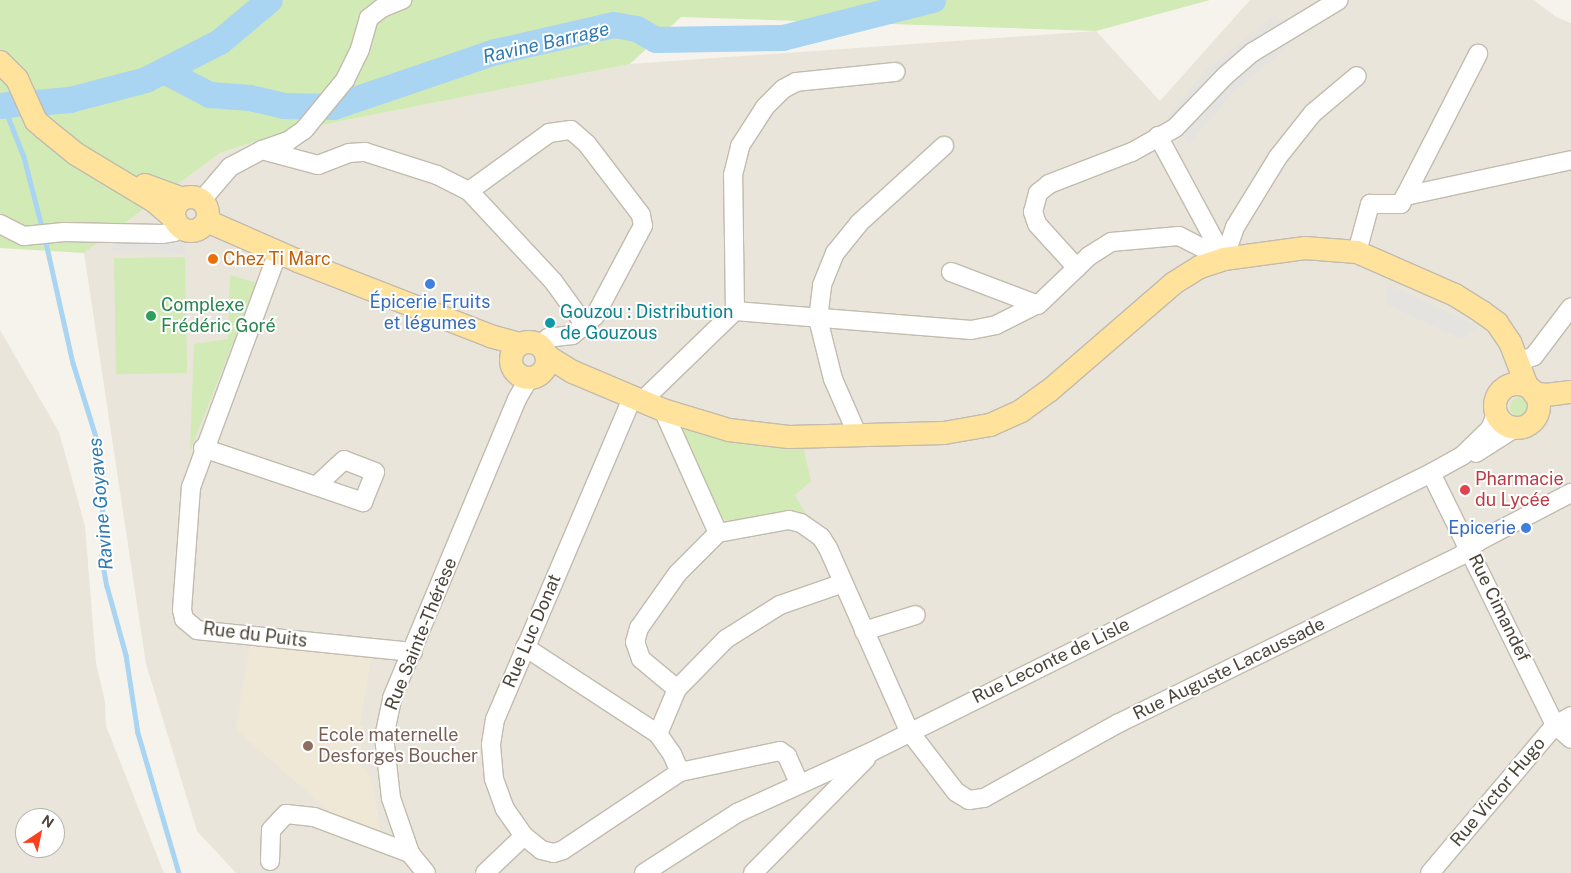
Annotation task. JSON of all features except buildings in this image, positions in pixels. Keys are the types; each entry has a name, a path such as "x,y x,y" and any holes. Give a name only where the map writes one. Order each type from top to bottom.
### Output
{"main road":[{"path":"0,62 17,79 36,120 76,154 154,200 189,213 278,252 490,336 530,360 573,372 663,410 729,430 789,437 858,436 944,433 990,425 1021,411 1049,391 1174,283 1200,267 1224,258 1305,248 1357,252 1455,295 1497,323 1510,342 1518,362 1526,395 1529,425 1516,428 1503,424 1496,414 1496,396 1526,395 1546,395 1571,392"},
{"path":"1497,323 1506,354 1526,395"},
{"path":"1526,395 1571,402"}],"street":[{"path":"0,224 24,236 64,232 162,234 174,232 230,168 262,150 288,142 304,130 345,80 360,49 369,18 382,8 402,0"},
{"path":"1077,268 1037,224 1033,212 1038,193 1049,184 1132,152 1175,128 1225,76 1253,52 1339,0"},
{"path":"1357,252 1370,204 1401,204 1478,54"},
{"path":"735,311 733,175 740,146 757,118 782,89 796,82 895,72"},
{"path":"1224,258 1235,226 1278,157 1313,113 1357,76"},
{"path":"469,191 549,133 570,130 587,144 637,206 643,226 606,300 585,325 572,335 548,338 530,360"},
{"path":"1158,136 1224,258"},
{"path":"858,436 833,379 818,319 822,286 835,253 859,223 944,146"},
{"path":"262,150 318,165 349,153 364,152 437,175 469,191 553,281 585,325"},
{"path":"1405,196 1571,160"},
{"path":"637,398 735,311 971,330 996,325 1038,305 1099,247 1111,242 1179,236 1195,242 1224,258"},
{"name":"Rue du Puits","path":"278,252 203,448 191,487 182,600 184,619 190,626 206,631 412,652"},
{"path":"951,272 1038,305"},
{"path":"1518,362 1534,356 1571,307"},
{"name":"Rue Sainte-Thérèse","path":"426,873 410,853 392,798 384,737 392,698 518,398 530,360"},
{"name":"Rue Luc Donat","path":"637,398 525,647 496,720 492,745 494,779 505,809 524,836 541,850 554,853 564,850 680,772"},
{"path":"663,410 718,533 678,573 639,628 635,642 641,659 677,689"},
{"name":"Rue Leconte de Lisle","path":"644,873 737,813 799,783 873,751 1431,473 1463,455 1490,428 1496,414"},
{"name":"Rue Leconte de Lisle","path":"1463,455 1474,454 1516,428"},
{"path":"203,448 316,486"},
{"name":"Rue Cimandef","path":"1431,473 1470,548 1555,725 1571,739"},
{"name":"Rue Auguste Lacaussade","path":"718,533 789,520 801,523 821,537 909,732 956,792 969,800 984,798 1119,723 1460,556 1470,548 1571,492"},
{"path":"658,734 677,689 726,639 780,605 843,583"},
{"path":"864,631 916,615"},
{"path":"525,647 658,734 680,772 780,751 787,756 799,783"},
{"name":"Rue Victor Hugo","path":"1430,873 1555,725 1571,716"},
{"path":"752,873 873,751"},
{"path":"270,861 272,830 286,814 314,817 410,853"},
{"path":"485,873 524,836"}],"shaded area":[{"path":"1250,0 1534,0 1556,17 1571,23 1571,873 236,873 197,831 146,664 84,253 220,153 286,132 630,64 1096,31 1160,101"},
{"path":"1275,15 1295,40 1233,93 1189,144 1175,128 1178,124 1167,117 1206,70"},
{"path":"112,238 186,241 186,254 112,251"},
{"path":"1388,285 1478,326 1463,340 1386,304"},
{"path":"0,330 59,432 85,526 96,663 105,702 106,726 164,873 0,873"},
{"name":"Ecole maternelle Desforges Boucher","path":"250,643 371,658 360,726 364,727 359,763 371,778 381,833 333,815 236,729"}],"green space":[{"path":"0,0 1210,0 1096,31 681,17 630,64 286,132 220,153 84,253 0,248"},
{"name":"Complexe Frédéric Goré","path":"185,257 187,373 116,374 114,258"},
{"path":"230,275 257,283 190,451 194,344 228,339"},
{"path":"1520,397 1527,400 1530,407 1527,414 1520,417 1513,414 1510,407 1513,400"},
{"path":"677,423 803,446 811,481 795,495 806,514 739,526 727,521 716,512"}],"waterway":[{"path":"36,103 70,100 146,80 220,42 270,0"},
{"name":"Ravine Barrage","path":"166,72 210,95 250,98 284,106 334,107 496,52 614,25 637,29 656,40 783,38 933,0"},
{"path":"0,106 17,104"},
{"path":"4,106 24,157 43,231"},
{"name":"Ravine Goyaves","path":"45,238 73,363 96,437 103,485 102,559 107,586 126,655 138,733 179,873"}],"place":[{"name":"Chez Ti Marc","path":"213,259"},
{"name":"Épicerie Fruits et légumes","path":"430,284"},
{"name":"Complexe Frédéric Goré","path":"151,316"},
{"name":"Gouzou : Distribution de Gouzous","path":"550,323"},
{"name":"Pharmacie du Lycée","path":"1465,490"},
{"name":"Epicerie","path":"1526,528"},
{"name":"Ecole maternelle Desforges Boucher","path":"308,746"}]}
